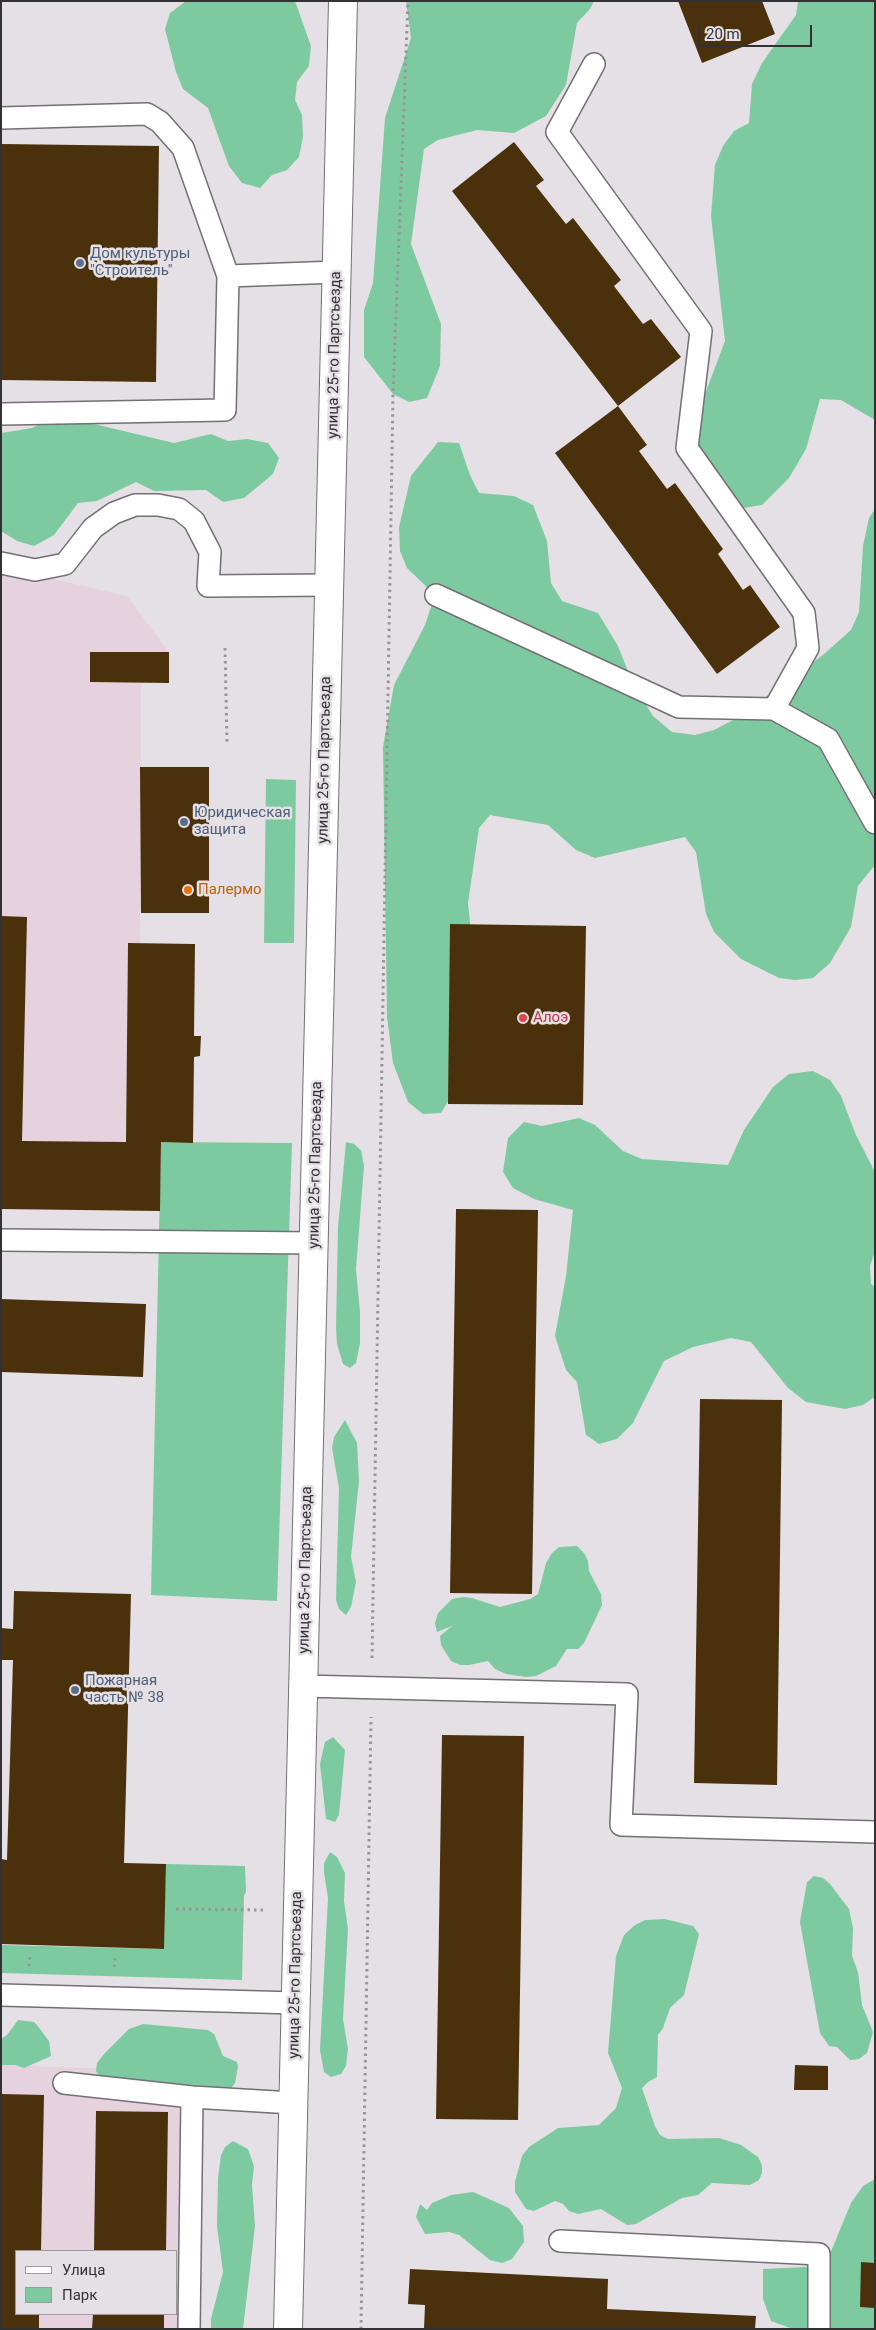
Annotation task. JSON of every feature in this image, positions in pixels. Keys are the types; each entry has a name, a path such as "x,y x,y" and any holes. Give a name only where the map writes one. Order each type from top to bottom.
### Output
{"street":[{"name":"улица 25-го Партсъезда","path":"288,2329 343,1"}],"lane":[{"path":"594,64 557,132 701,331 686,448 804,614 808,648 774,709"},
{"path":"1,118 147,114 160,122 183,148 228,276 225,410 1,414"},
{"path":"228,276 337,272"},
{"path":"1,563 35,570 65,564 93,528 114,513 135,505 158,505 179,509 194,521 210,552 208,586 329,584"},
{"path":"436,595 679,707 774,709 828,739 875,822"},
{"path":"1,1240 314,1243"},
{"path":"303,1686 627,1694 621,1825 875,1832"},
{"path":"1,1995 296,2003"},
{"path":"64,2083 192,2097 293,2102"},
{"path":"189,2329 192,2097"},
{"path":"560,2241 819,2254 819,2329"}],"path":[{"path":"361,2329 393,404 408,1"},
{"path":"225,648 227,743"},
{"path":"176,1908 298,1911"}],"shaded area":[{"path":"1,567 127,596 169,652 141,683 140,944 128,944 126,1142 1,1141"},
{"path":"1,2065 199,2072 195,2329 1,2329"}],"green space":[{"path":"186,1 295,1 311,46 309,66 297,82 295,100 302,115 303,137 299,157 287,170 272,175 260,188 242,183 229,166 208,108 183,89 176,72 165,29 170,13"},
{"path":"406,1 594,1 590,9 577,23 566,85 546,116 514,133 477,130 438,140 424,149 411,244 441,324 440,366 427,398 409,402 393,394 364,357 364,310 373,283 385,118 411,38"},
{"path":"798,1 875,1 875,420 841,400 820,399 806,449 789,478 762,505 737,509 696,450 702,402 725,341 711,216 715,165 723,146 734,131 749,123 752,84 762,63 796,15"},
{"path":"69,418 174,443 211,434 228,441 247,439 268,443 279,458 273,474 244,498 223,502 206,490 154,491 136,482 97,501 78,503 54,535 34,546 17,541 1,531 1,433 32,428 48,420"},
{"path":"438,442 459,443 470,475 479,493 514,496 533,505 547,541 551,583 562,601 598,613 618,646 633,684 653,716 672,732 695,735 714,730 735,719 823,655 851,630 859,612 863,546 869,518 875,509 875,865 858,886 851,927 830,963 813,978 795,980 779,978 741,959 714,932 706,914 696,852 685,837 595,858 576,850 548,825 490,815 479,828 468,903 472,941 452,1095 441,1113 423,1114 408,1102 393,1063 387,1017 383,747 394,685 425,625 435,595 407,568 400,551 399,527 411,476"},
{"path":"266,779 296,780 294,943 264,943"},
{"path":"813,1071 830,1080 841,1096 856,1135 875,1172 875,1251 870,1266 871,1284 875,1287 875,1397 863,1405 845,1409 806,1402 788,1388 751,1342 731,1338 693,1347 664,1361 633,1423 617,1439 599,1444 586,1435 577,1382 566,1370 555,1336 566,1276 573,1210 534,1199 513,1188 503,1172 508,1138 524,1122 542,1126 579,1118 595,1125 623,1151 642,1159 728,1165 744,1130 773,1087 789,1074"},
{"path":"161,1142 292,1143 277,1601 151,1595"},
{"path":"346,1142 354,1144 361,1150 364,1166 356,1269 360,1312 360,1343 356,1363 350,1368 343,1364 337,1344 336,1327 338,1227"},
{"path":"345,1420 357,1443 359,1481 351,1557 356,1582 351,1607 346,1615 339,1609 336,1600 339,1488 332,1448 334,1437"},
{"path":"577,1546 584,1553 588,1561 589,1571 601,1594 602,1605 584,1643 578,1649 567,1649 556,1666 536,1676 526,1677 506,1674 495,1669 488,1661 460,1665 451,1661 441,1645 440,1636 452,1626 437,1632 435,1623 438,1613 452,1599 472,1598 500,1607 530,1599 538,1594 546,1563 552,1553 559,1547"},
{"path":"333,1737 345,1750 339,1815 335,1822 326,1819 320,1764 325,1742"},
{"path":"330,1852 337,1857 345,1873 344,1901 348,1929 343,2019 348,2049 346,2066 341,2074 331,2077 324,2072 320,2050 328,1898 324,1863"},
{"path":"166,1864 245,1866 246,1892 244,1895 242,1980 1,1973 1,1945 163,1949"},
{"path":"814,1876 823,1878 830,1884 849,1909 853,1928 852,1956 858,1972 862,2005 873,2032 867,2053 859,2059 850,2060 837,2047 829,2046 820,2033 800,1922 807,1882"},
{"path":"665,1919 693,1926 699,1934 684,1995 670,2008 663,2028 658,2035 657,2077 642,2088 655,2126 660,2135 668,2139 719,2138 741,2145 758,2157 762,2165 762,2173 759,2180 750,2185 712,2183 698,2195 682,2198 636,2224 627,2225 601,2209 578,2214 569,2211 563,2204 555,2201 534,2211 526,2209 515,2192 515,2182 522,2156 529,2147 558,2128 599,2125 616,2108 622,2088 608,2053 616,1956 624,1935 635,1925 645,1920"},
{"path":"18,2020 34,2022 37,2025 49,2041 51,2056 24,2068 15,2065 1,2065 1,2039 7,2035"},
{"path":"143,2024 208,2030 214,2034 223,2056 237,2062 235,2083 231,2088 213,2092 101,2079 96,2071 97,2063 129,2029"},
{"path":"233,2141 248,2149 254,2166 252,2185 255,2226 243,2329 211,2329 211,2319 223,2272 217,2226 218,2178 221,2155 225,2147"},
{"path":"875,2179 875,2329 793,2329 771,2321 763,2299 763,2269 825,2266 851,2203 863,2186"},
{"path":"473,2192 509,2208 523,2226 524,2242 512,2259 502,2263 490,2260 459,2235 449,2232 425,2234 416,2217 420,2204 427,2210 432,2203 451,2195"}],"building":[{"path":"678,1 762,1 775,34 702,63"},
{"path":"514,142 544,180 536,186 566,224 573,218 621,280 614,286 643,324 651,319 681,357 618,406 452,191"},
{"name":"Дом культуры \"Строитель\"","path":"1,144 159,146 156,382 1,380"},
{"path":"618,406 647,445 639,451 667,489 675,483 723,549 718,554 743,590 750,585 780,627 717,674 555,453"},
{"path":"90,652 169,652 169,683 90,682"},
{"path":"140,767 209,767 209,913 141,913"},
{"path":"1,916 27,917 22,1141 126,1142 128,943 195,944 194,1036 201,1036 200,1056 194,1057 193,1143 161,1142 160,1211 1,1209"},
{"path":"450,924 586,926 583,1105 448,1104"},
{"path":"456,1209 538,1210 532,1594 450,1593"},
{"path":"1,1299 146,1304 143,1377 1,1372"},
{"path":"700,1399 782,1400 777,1785 694,1783"},
{"path":"14,1591 131,1594 124,1863 166,1864 164,1949 1,1944 1,1859 7,1860 13,1660 1,1660 1,1628 13,1629"},
{"path":"442,1735 524,1736 518,2120 436,2119"},
{"path":"795,2065 828,2066 828,2090 794,2090"},
{"path":"1,2094 44,2095 41,2250 15,2250 15,2315 39,2315 39,2329 1,2329"},
{"path":"96,2111 168,2112 166,2250 94,2250"},
{"path":"861,2262 875,2263 875,2308 860,2307"},
{"path":"410,2269 608,2279 607,2309 756,2316 755,2329 424,2329 425,2305 408,2304"},
{"path":"93,2315 164,2315 164,2329 92,2329"}],"place":[{"name":"Дом культуры \"Строитель\"","path":"80,263"},
{"name":"Юридическая защита","path":"184,822"},
{"name":"Палермо","path":"188,890"},
{"name":"Алоэ","path":"523,1018"},
{"name":"Пожарная часть № 38","path":"75,1690"}]}
